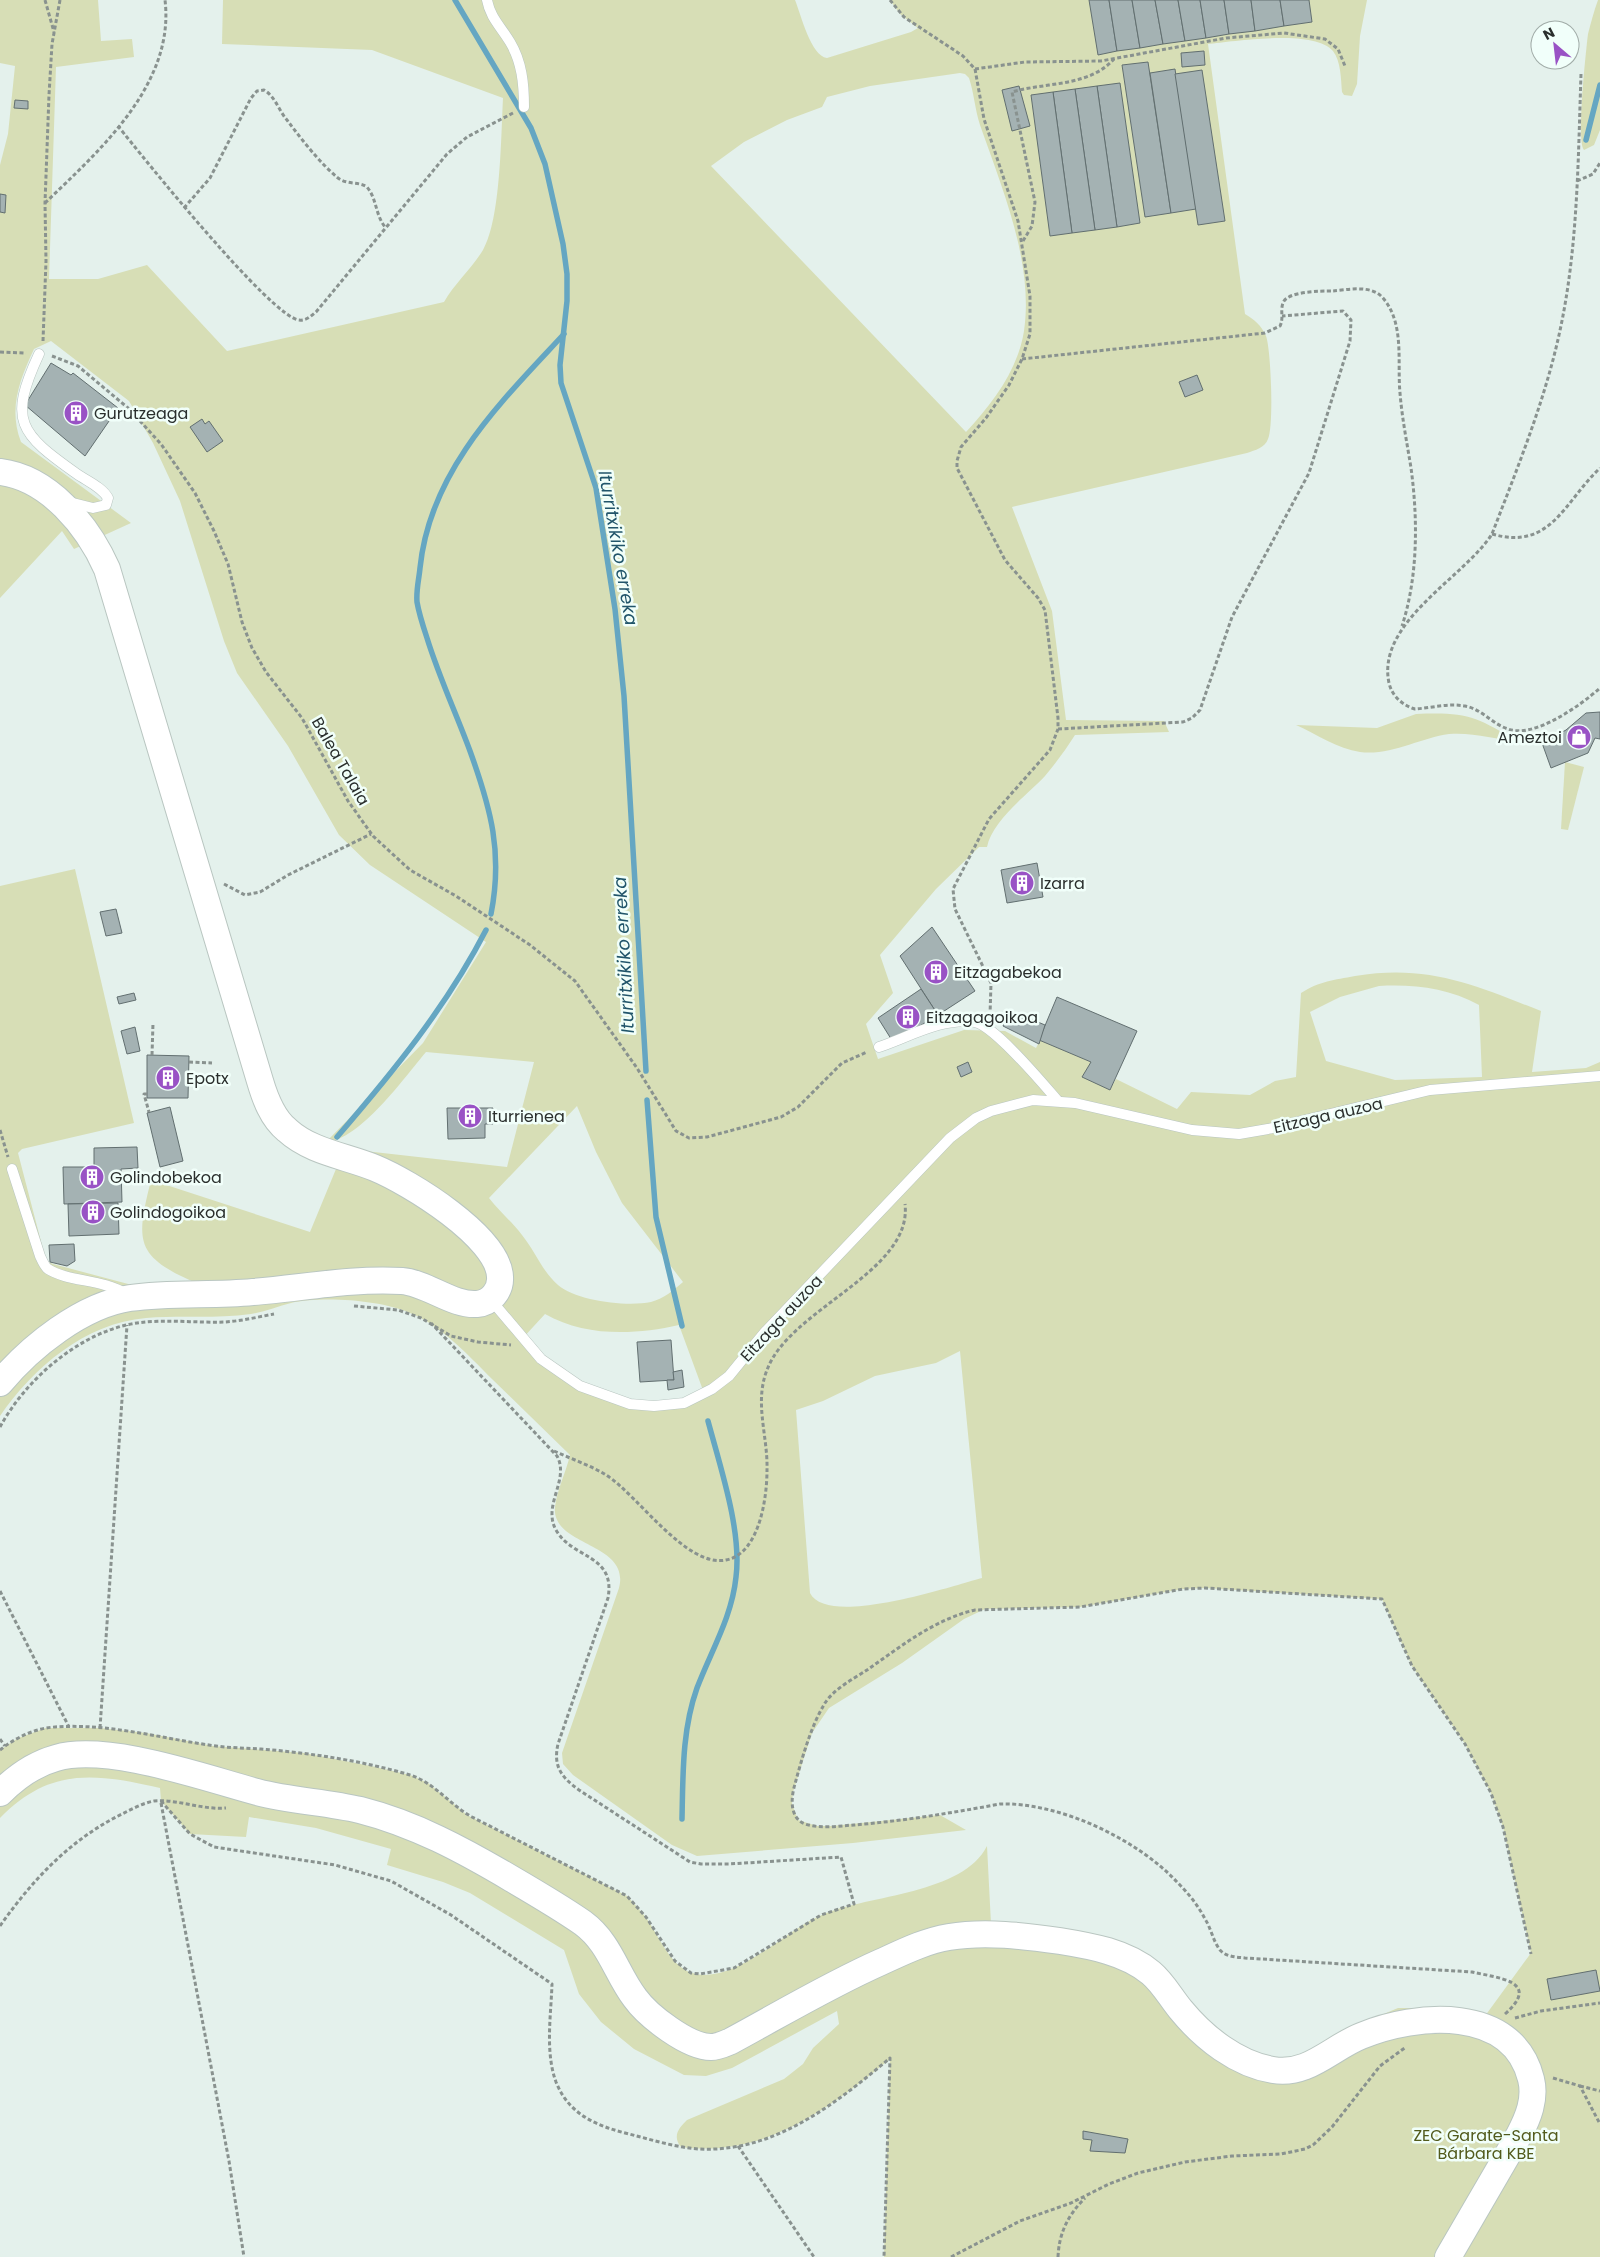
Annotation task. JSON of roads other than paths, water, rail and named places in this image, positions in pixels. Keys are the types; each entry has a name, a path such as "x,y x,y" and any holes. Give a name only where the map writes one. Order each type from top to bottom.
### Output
{"street":[{"path":"0,472 30,480 52,496 91,539 107,569 262,1089 275,1117 297,1138 325,1152 370,1166 392,1176 435,1202 465,1226 490,1252 499,1270 498,1288 490,1299 473,1304 415,1283 380,1281 332,1283 245,1293 131,1298 94,1310 63,1328 24,1357 0,1383"},
{"path":"0,1793 22,1774 43,1762 65,1756 95,1755 140,1761 258,1792 359,1810 401,1823 456,1846 586,1926 606,1947 626,1986 642,2007 684,2038 705,2047 715,2047 731,2041 842,1980 915,1947 942,1938 971,1935 1012,1936 1068,1943 1112,1953 1136,1962 1159,1980 1187,2018 1213,2040 1244,2061 1271,2070 1303,2068 1359,2037 1399,2024 1456,2020 1490,2025 1497,2034 1514,2048 1530,2076 1532,2097 1525,2124 1448,2257"}],"lane":[{"path":"488,0 494,19 509,40 519,62 524,85 524,107"},
{"path":"39,354 22,396 22,416 25,427 39,445 99,489 108,498 106,505 92,508 52,496"},
{"path":"879,1047 941,1025 975,1022 987,1028 1024,1062 1058,1101"},
{"name":"Eitzaga auzoa","path":"490,1299 528,1346 563,1376 602,1396 630,1404 654,1406 676,1404 693,1399 729,1376 765,1332 942,1146 976,1118 1004,1106 1018,1102 1058,1101 1192,1130 1239,1134 1281,1126 1430,1090 1600,1076"},
{"path":"12,1170 45,1266 59,1273 109,1286 131,1298"}],"waterway":[{"name":"Iturritxikiko erreka","path":"455,0 531,128 545,164 563,244 567,274 567,301 560,365 561,383 596,488 615,609 624,696 646,1071"},
{"path":"1586,140 1600,85"},
{"path":"491,914 496,871 493,831 484,792 437,667 419,611 417,593 420,568 426,533 438,500 453,469 493,412 564,334"},
{"path":"337,1137 418,1038 454,985 486,930"},
{"name":"Iturritxikiko erreka","path":"647,1100 656,1217 682,1326"},
{"name":"Iturritxikiko erreka","path":"682,1819 684,1753 688,1720 697,1688 726,1620 736,1577 737,1559 733,1519 708,1421"}],"place":[{"name":"Gurutzeaga","path":"76,413"},
{"name":"Ameztoi","path":"1579,737"},
{"name":"Izarra","path":"1022,883"},
{"name":"Eitzagabekoa","path":"936,972"},
{"name":"Eitzagagoikoa","path":"908,1017"},
{"name":"Epotx","path":"168,1078"},
{"name":"Iturrienea","path":"470,1116"},
{"name":"Golindobekoa","path":"92,1177"},
{"name":"Golindogoikoa","path":"93,1212"}],"park label":[{"name":"ZEC Garate-Santa Bárbara KBE","path":"1486,2144"}]}
